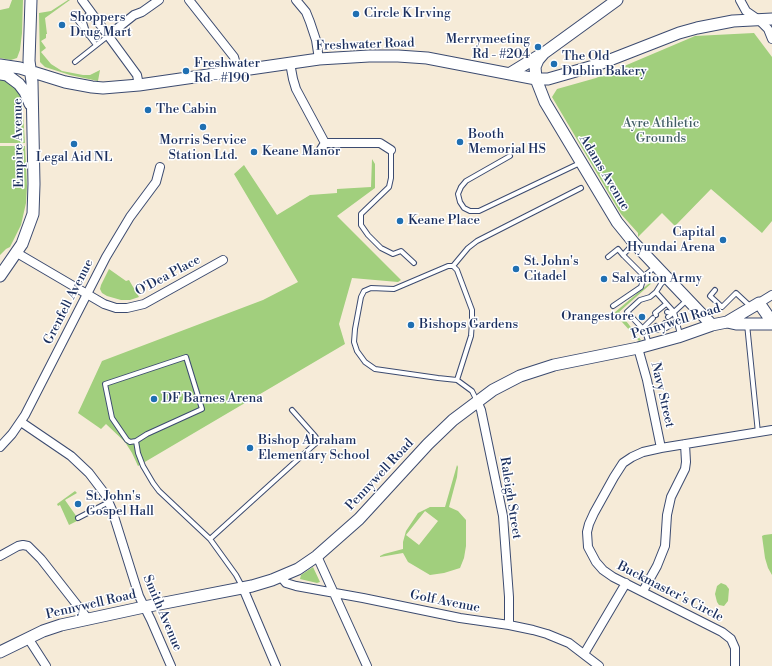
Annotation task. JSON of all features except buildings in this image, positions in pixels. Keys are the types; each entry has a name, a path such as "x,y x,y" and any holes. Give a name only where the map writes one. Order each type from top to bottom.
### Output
{"street":[{"name":"Empire Avenue","path":"0,276 27,234 33,214 34,184 31,71 29,61 31,0"},
{"path":"82,0 137,75 139,85"},
{"path":"109,35 134,15 142,12 159,0"},
{"path":"189,0 234,57 238,71"},
{"path":"296,0 306,12 310,22 316,40 319,59"},
{"path":"509,74 544,53 617,0"},
{"path":"740,0 746,10 768,29 772,39"},
{"name":"Freshwater Road","path":"0,65 31,71 65,82 92,87 111,87 139,85 319,59 369,56 417,56 536,79 580,71 679,33 697,28 733,21 772,19"},
{"path":"536,79 535,67 538,60 544,53"},
{"path":"290,63 296,90 325,143"},
{"path":"0,74 7,75 19,84 25,92 32,108"},
{"name":"Adams Avenue","path":"536,79 545,102 617,222 634,243 689,299 712,325"},
{"path":"325,143 380,142 391,150"},
{"path":"320,151 325,143"},
{"name":"Grenfell Avenue","path":"0,447 21,422 122,229 156,182 160,167"},
{"name":"O'Dea Place","path":"16,253 87,295 104,304 116,308 136,307 152,300 223,260"},
{"name":"Pennywell Road","path":"0,652 53,627 144,607 243,588 280,577 298,569 317,556 366,512 443,429 462,412 501,386 538,369 644,347 712,325 727,322 772,296"},
{"path":"755,305 772,319"},
{"path":"727,322 772,324"},
{"name":"Navy Street","path":"644,347 647,380 662,448"},
{"name":"Raleigh Street","path":"477,401 481,410 503,516 509,625"},
{"name":"Smith Avenue","path":"21,422 71,456 101,487 109,502 139,596 171,666"},
{"name":"Buckmaster's Circle","path":"735,666 735,648 731,639 722,632 603,570 596,562 588,547 587,532 589,524 610,483 624,463 632,457 643,452 662,448 772,430"},
{"path":"643,591 657,566 665,546 667,515 671,497 685,469 685,444"},
{"path":"0,556 18,546 28,546 88,619"},
{"path":"317,556 367,666"},
{"name":"Golf Avenue","path":"280,577 290,585 454,617 509,625 547,634 569,643 599,666"},
{"path":"584,654 626,583"},
{"path":"243,588 276,666"},
{"path":"28,638 46,666"}],"lane":[{"path":"88,35 88,30 83,19 91,12"},
{"path":"74,16 96,45"},
{"path":"75,62 109,35"},
{"path":"391,150 391,178 389,187 361,214 361,225 368,235 381,248 393,254 401,251 414,263"},
{"path":"510,156 466,181 458,194 460,202 464,208 470,211 479,212 581,162"},
{"path":"477,401 472,391 457,380 375,369 365,362 357,351 354,342 361,297 364,291 371,288 394,288 448,266 453,266 468,248 477,241 581,188"},
{"path":"623,255 634,243"},
{"path":"608,258 618,250 644,276"},
{"path":"613,306 641,287 644,276 656,265"},
{"path":"453,266 457,270 472,310 471,336 457,380"},
{"path":"657,328 652,330 644,330 627,312 640,300 650,297 668,278"},
{"path":"715,290 710,296 722,307 736,293 755,305"},
{"path":"656,292 673,313 681,336"},
{"path":"667,315 673,313 689,299"},
{"path":"644,347 644,330 656,317 655,313 666,304"},
{"path":"666,326 677,323"},
{"path":"747,324 758,433"},
{"path":"186,357 202,409 147,434 136,441 130,442 127,440 112,418 105,384 186,357"},
{"path":"210,539 316,443 317,439 315,436 292,410"},
{"path":"136,441 140,459 153,483 159,491 210,539 236,575 243,588"},
{"path":"78,518 109,502"}],"green space":[{"path":"12,0 23,0 20,50 17,58 11,60 0,58 0,10 9,8"},
{"path":"70,0 45,18 47,34 46,38 41,41 46,48 41,52 51,64 62,71 90,75 100,70 98,81 70,75 45,67 40,62 39,13 51,11"},
{"name":"Ayre Athletic Grounds","path":"754,33 772,57 772,221 762,233 711,189 675,226 662,213 638,237 638,233 621,214 552,97 557,89 596,78 695,36"},
{"path":"0,78 9,82 19,91 22,98 25,143 0,143"},
{"path":"0,146 25,146 27,186 26,203 21,225 10,247 0,255"},
{"path":"372,159 375,164 375,188 337,216 401,280 398,282 352,278 339,324 345,344 138,466 125,442 106,424 101,429 78,413 102,361 263,300 298,282 234,174 244,165 277,215 310,195 337,193 337,189 371,187"},
{"path":"109,269 126,281 129,280 139,297 130,300 121,300 102,293 100,289 101,285"},
{"path":"653,280 653,282 619,312 641,340 639,341 614,313"},
{"path":"457,465 457,477 449,507 458,511 466,520 466,546 464,558 460,568 444,573 430,575 408,562 403,553 380,557 384,554 403,549 406,531 418,513 430,507 445,507","holes":["425,511 438,521 419,545 406,535"]},
{"path":"75,491 77,493 65,500 79,520 69,525 60,505 58,506 57,504"},
{"path":"772,534 772,575 765,558 762,536"},
{"path":"313,567 320,582 317,583 300,579 301,575"},
{"path":"721,583 726,585 729,589 728,601 724,606 719,605 715,594 717,586"}],"place":[{"name":"Circle K Irving","path":"356,14"},
{"name":"Shoppers Drug Mart","path":"62,25"},
{"name":"Merrymeeting Rd - #204","path":"538,47"},
{"name":"The Old Dublin Bakery","path":"554,64"},
{"name":"Freshwater Rd - #190","path":"186,71"},
{"name":"The Cabin","path":"148,110"},
{"name":"Morris Service Station Ltd.","path":"203,127"},
{"name":"Booth Memorial HS","path":"460,142"},
{"name":"Legal Aid NL","path":"74,144"},
{"name":"Keane Manor","path":"254,152"},
{"name":"Keane Place","path":"400,221"},
{"name":"Capital Hyundai Arena","path":"723,240"},
{"name":"St. John's Citadel","path":"516,269"},
{"name":"Salvation Army","path":"604,279"},
{"name":"Orangestore","path":"642,317"},
{"name":"Bishops Gardens","path":"411,325"},
{"name":"DF Barnes Arena","path":"154,399"},
{"name":"Bishop Abraham Elementary School","path":"250,448"},
{"name":"St. John's Gospel Hall","path":"78,504"}]}
